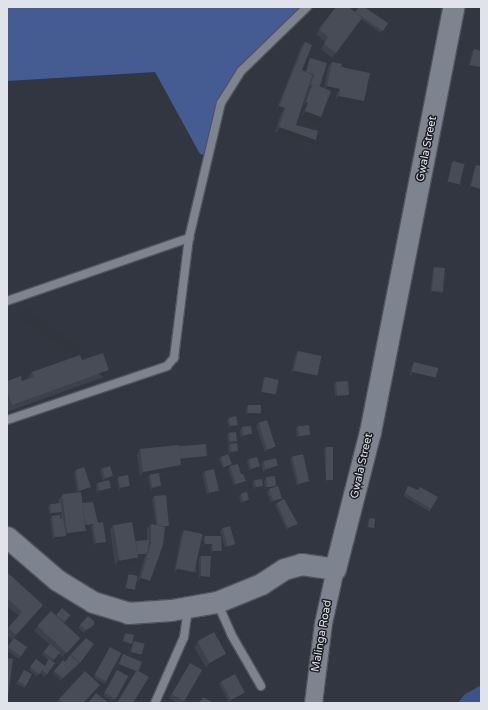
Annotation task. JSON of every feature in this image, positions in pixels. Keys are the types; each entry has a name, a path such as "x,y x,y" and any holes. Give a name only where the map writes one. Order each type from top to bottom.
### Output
{"street":[{"name":"Gwala Street","path":"336,569 370,432 453,7"},
{"path":"7,537 57,580 93,602 128,613 188,608 217,602 261,584 284,569 301,564 336,569"},
{"name":"Malinga Road","path":"313,703 323,623 336,569"}],"lane":[{"path":"7,420 167,366 174,358 189,238 221,104 241,71 307,7"},
{"path":"7,301 189,238"},
{"path":"217,602 231,634 261,686"},
{"path":"155,703 180,649 188,608"}],"shaded area":[{"path":"7,7 306,7 240,70 220,104 208,156 200,154 155,72 7,81"},
{"path":"481,685 481,703 458,703 464,695"}],"building":[{"path":"336,7 349,7 362,18 336,53 324,44 328,37 319,29"},
{"path":"359,7 364,7 388,23 383,31 355,12"},
{"path":"305,42 312,45 302,70 312,75 296,125 318,131 316,140 279,127 285,108 279,106"},
{"path":"474,49 481,51 481,67 470,65"},
{"path":"310,58 327,63 320,86 311,84 314,74 306,72"},
{"path":"332,62 342,64 341,67 370,73 364,101 339,96 340,89 327,86"},
{"path":"313,84 331,91 321,117 305,111 308,103 306,102"},
{"path":"453,161 465,164 460,184 448,181"},
{"path":"476,165 481,166 481,189 471,186"},
{"path":"434,267 445,268 443,292 432,291"},
{"path":"298,351 321,356 317,376 294,371"},
{"path":"103,353 109,370 12,405 7,391 7,381 21,376 22,381 34,377 32,372 80,355 82,360"},
{"path":"414,362 438,368 436,378 412,372"},
{"path":"265,377 279,380 276,395 262,392"},
{"path":"348,381 349,395 337,396 336,382"},
{"path":"248,405 261,405 261,413 248,413"},
{"path":"236,416 238,425 230,426 229,418"},
{"path":"267,420 276,447 267,449 258,423"},
{"path":"309,425 310,435 299,436 298,426"},
{"path":"251,426 252,434 243,435 242,427"},
{"path":"236,432 237,441 230,442 229,433"},
{"path":"237,443 238,451 231,452 230,444"},
{"path":"206,444 207,456 180,458 179,446"},
{"path":"179,445 181,465 143,472 140,449"},
{"path":"326,447 333,447 333,480 326,480"},
{"path":"228,454 232,464 224,467 221,457"},
{"path":"303,454 309,481 299,484 292,456"},
{"path":"257,457 260,466 251,469 249,459"},
{"path":"276,458 278,466 265,469 263,461"},
{"path":"238,464 241,474 243,474 246,481 236,484 230,466"},
{"path":"110,466 113,476 105,478 102,468"},
{"path":"84,467 91,487 79,491 76,470"},
{"path":"214,469 219,490 209,493 204,471"},
{"path":"159,473 161,486 152,487 150,474"},
{"path":"128,475 130,486 120,488 118,477"},
{"path":"275,476 276,486 267,487 266,477"},
{"path":"262,479 263,486 256,487 254,480"},
{"path":"109,480 111,488 99,491 97,483"},
{"path":"278,486 282,498 273,501 269,489"},
{"path":"408,486 418,490 420,487 438,497 431,509 405,493"},
{"path":"81,492 86,531 67,533 62,494"},
{"path":"247,492 249,500 243,501 241,493"},
{"path":"166,495 169,526 163,526 158,525 154,496"},
{"path":"284,499 298,524 288,528 277,503"},
{"path":"93,502 98,523 103,522 106,542 96,543 93,524 86,525 82,503"},
{"path":"61,503 62,512 51,513 50,504"},
{"path":"60,515 60,519 63,518 66,536 55,537 52,516"},
{"path":"370,518 375,519 374,528 368,527"},
{"path":"132,522 138,557 120,561 113,525"},
{"path":"151,524 165,527 163,545 150,581 141,578 151,543"},
{"path":"230,526 235,544 228,546 222,528"},
{"path":"184,530 203,534 194,572 176,568"},
{"path":"205,536 221,536 222,551 213,551 212,544 205,544"},
{"path":"149,540 147,554 138,554 136,541"},
{"path":"201,556 211,556 210,577 201,576"},
{"path":"7,572 43,605 16,635 8,628 22,612 7,598"},
{"path":"129,574 138,576 135,590 126,588"},
{"path":"62,608 70,615 64,622 56,615"},
{"path":"51,611 80,638 67,653 37,626"},
{"path":"88,616 94,621 94,625 86,630 80,625"},
{"path":"214,632 226,654 210,663 197,641"},
{"path":"126,633 134,635 132,644 123,641"},
{"path":"14,638 27,647 21,656 8,647"},
{"path":"86,638 94,644 80,663 71,654"},
{"path":"134,641 145,644 142,654 131,652"},
{"path":"50,644 60,652 54,660 44,652"},
{"path":"110,647 121,653 106,681 94,675"},
{"path":"123,654 142,662 139,670 136,671 119,664"},
{"path":"70,655 79,663 63,678 54,671 63,660 65,662"},
{"path":"7,658 13,659 8,696 7,696"},
{"path":"36,659 45,666 49,659 55,663 47,674 42,670 39,674 30,667"},
{"path":"190,663 202,670 184,701 172,694"},
{"path":"24,670 32,674 26,686 18,682"},
{"path":"117,670 128,676 116,699 104,693"},
{"path":"137,670 149,677 133,703 117,703"},
{"path":"85,671 100,685 83,703 63,703 59,699"},
{"path":"235,674 245,693 231,700 221,682"},
{"path":"96,693 109,703 88,703"},
{"path":"203,697 214,703 199,703"}]}
